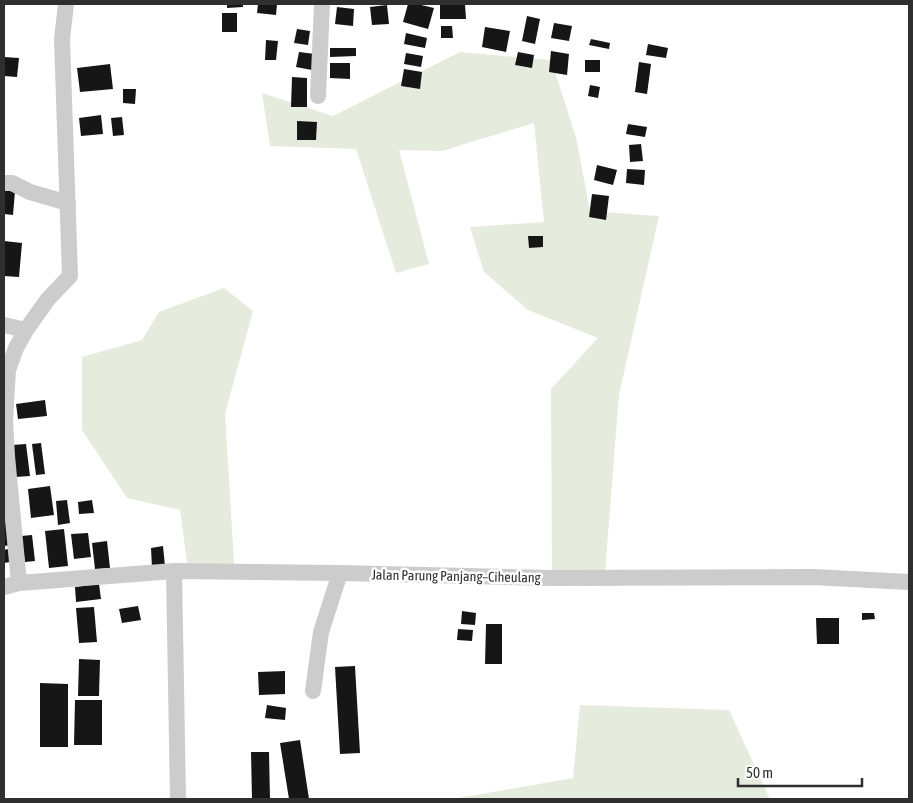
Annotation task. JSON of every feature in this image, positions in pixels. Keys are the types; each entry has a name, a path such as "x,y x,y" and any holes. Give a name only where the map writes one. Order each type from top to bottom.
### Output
{"street":[{"path":"11,585 5,420 8,370 16,348 26,330 48,299 70,276 62,39 66,4"},
{"path":"318,96 322,4"},
{"path":"4,183 12,183 30,192 68,203"},
{"path":"4,325 26,330"},
{"path":"174,571 178,799"},
{"name":"Jalan Parung Panjang–Ciheulang","path":"11,585 174,571 552,578 813,577 909,582"},
{"path":"313,691 321,632 340,573"}],"green space":[{"path":"460,52 551,60 576,137 590,211 659,216 619,395 604,585 552,584 551,389 598,338 528,310 484,272 470,227 544,222 534,123 442,151 399,150 429,264 396,273 356,149 270,146 262,93 333,116"},
{"path":"224,288 253,311 225,414 235,578 189,577 180,510 127,498 82,430 82,357 142,340 159,312"},
{"path":"580,705 729,710 770,799 453,799 573,778"}],"building":[{"path":"227,4 243,4 243,7 227,8"},
{"path":"258,4 277,4 276,15 257,13"},
{"path":"408,4 434,8 428,29 403,22"},
{"path":"440,4 465,4 466,19 440,19"},
{"path":"387,5 389,24 372,25 370,7"},
{"path":"337,7 354,9 353,26 335,24"},
{"path":"222,13 237,13 237,32 222,32"},
{"path":"527,16 540,19 535,44 522,41"},
{"path":"554,23 572,26 569,41 551,38"},
{"path":"441,26 452,26 453,38 441,38"},
{"path":"485,27 510,31 506,52 482,47"},
{"path":"297,29 310,31 308,45 294,43"},
{"path":"406,33 427,38 425,48 404,44"},
{"path":"591,39 610,43 609,49 589,45"},
{"path":"266,40 278,41 276,60 265,60"},
{"path":"648,44 668,48 666,58 646,55"},
{"path":"330,48 356,48 356,56 330,57"},
{"path":"551,51 569,54 567,75 549,72"},
{"path":"299,52 315,54 312,70 296,67"},
{"path":"518,52 534,55 532,68 515,65"},
{"path":"406,53 423,56 421,67 404,64"},
{"path":"4,57 19,58 17,77 4,76"},
{"path":"585,60 600,60 600,72 585,72"},
{"path":"639,62 651,64 647,94 635,92"},
{"path":"330,63 350,63 350,79 330,78"},
{"path":"110,64 113,89 80,92 77,68"},
{"path":"404,69 422,72 420,89 401,86"},
{"path":"292,77 307,78 307,107 291,107"},
{"path":"590,85 600,87 598,98 588,96"},
{"path":"123,89 136,89 135,104 123,103"},
{"path":"101,115 103,134 81,136 79,118"},
{"path":"122,117 124,135 113,136 111,118"},
{"path":"297,121 317,122 316,140 297,140"},
{"path":"628,124 647,127 645,137 626,134"},
{"path":"641,144 643,161 630,162 629,145"},
{"path":"597,165 617,170 613,185 594,180"},
{"path":"627,169 645,170 644,185 626,183"},
{"path":"4,190 15,191 13,215 4,214"},
{"path":"592,194 609,196 606,220 589,217"},
{"path":"528,236 543,236 543,247 529,248"},
{"path":"4,241 22,243 19,277 4,276"},
{"path":"45,400 47,416 18,419 16,404"},
{"path":"41,443 45,474 36,475 32,444"},
{"path":"26,444 30,476 15,477 12,445"},
{"path":"50,486 54,515 31,518 28,489"},
{"path":"67,500 70,523 58,525 56,501"},
{"path":"92,500 94,513 79,514 78,502"},
{"path":"9,520 12,545 4,546 4,521"},
{"path":"64,529 68,566 49,568 45,531"},
{"path":"88,533 91,557 74,559 71,534"},
{"path":"32,535 35,561 25,562 21,536"},
{"path":"107,541 110,568 95,569 92,543"},
{"path":"163,546 165,566 152,568 151,548"},
{"path":"8,549 10,562 4,563 4,550"},
{"path":"99,584 101,599 76,602 75,587"},
{"path":"138,606 141,620 122,623 119,609"},
{"path":"94,607 97,642 79,643 76,608"},
{"path":"462,611 476,613 475,625 461,624"},
{"path":"862,613 874,613 875,619 862,620"},
{"path":"816,618 839,618 839,644 817,644"},
{"path":"486,624 502,624 502,664 485,664"},
{"path":"458,629 473,630 472,641 457,640"},
{"path":"79,659 100,660 99,696 78,696"},
{"path":"355,666 360,753 340,754 335,667"},
{"path":"285,671 285,694 259,695 258,672"},
{"path":"40,683 68,684 68,747 40,747"},
{"path":"75,700 102,700 102,745 74,745"},
{"path":"267,705 286,708 285,720 265,718"},
{"path":"300,740 309,799 289,799 280,743"},
{"path":"251,752 269,752 270,799 252,799"}]}
